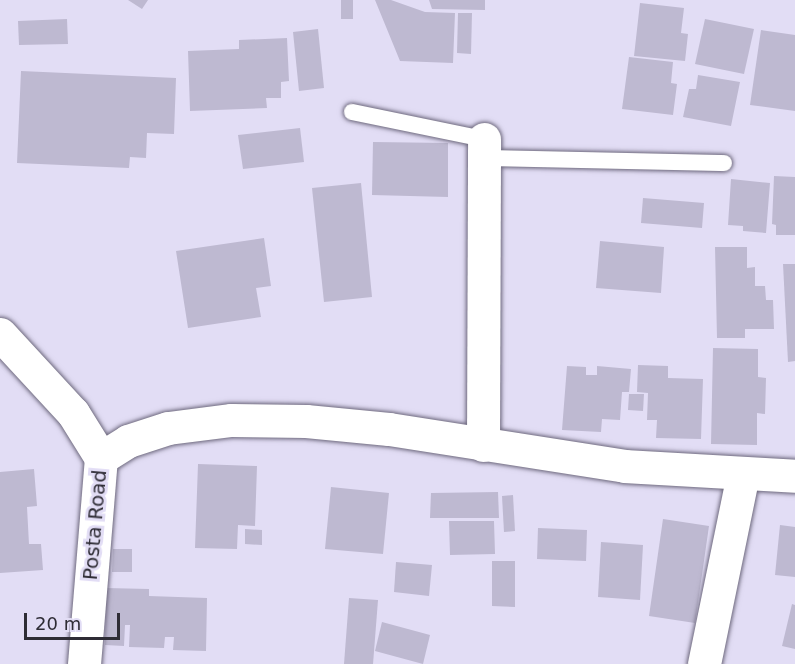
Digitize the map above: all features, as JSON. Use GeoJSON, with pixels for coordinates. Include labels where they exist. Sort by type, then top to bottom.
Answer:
{"type":"FeatureCollection","features":[{"type":"Feature","properties":{"kind":"street"},"geometry":{"type":"LineString","coordinates":[[483,445],[484,149]]}},
{"type":"Feature","properties":{"kind":"street"},"geometry":{"type":"LineString","coordinates":[[0,334],[73,413],[101,458],[128,441],[168,428],[231,420],[389,429],[624,466],[795,476]]}},
{"type":"Feature","properties":{"kind":"street","name":"Posta Road"},"geometry":{"type":"LineString","coordinates":[[84,664],[101,458]]}},
{"type":"Feature","properties":{"kind":"street"},"geometry":{"type":"LineString","coordinates":[[704,664],[743,474]]}},
{"type":"Feature","properties":{"kind":"lane"},"geometry":{"type":"LineString","coordinates":[[352,112],[484,149],[724,163]]}},
{"type":"Feature","properties":{"kind":"building"},"geometry":{"type":"Polygon","coordinates":[[[128,0],[148,0],[142,9],[128,0]]]}},
{"type":"Feature","properties":{"kind":"building"},"geometry":{"type":"Polygon","coordinates":[[[341,0],[353,0],[353,19],[341,19],[341,0]]]}},
{"type":"Feature","properties":{"kind":"building"},"geometry":{"type":"Polygon","coordinates":[[[375,0],[391,0],[425,12],[455,13],[453,63],[400,61],[375,0]]]}},
{"type":"Feature","properties":{"kind":"building"},"geometry":{"type":"Polygon","coordinates":[[[429,0],[485,0],[485,10],[432,9],[429,0]]]}},
{"type":"Feature","properties":{"kind":"building"},"geometry":{"type":"Polygon","coordinates":[[[640,3],[684,8],[681,33],[688,34],[685,61],[634,56],[640,3]]]}},
{"type":"Feature","properties":{"kind":"building"},"geometry":{"type":"Polygon","coordinates":[[[458,13],[472,13],[471,54],[457,53],[458,13]]]}},
{"type":"Feature","properties":{"kind":"building"},"geometry":{"type":"Polygon","coordinates":[[[67,19],[68,44],[19,45],[18,21],[67,19]]]}},
{"type":"Feature","properties":{"kind":"building"},"geometry":{"type":"Polygon","coordinates":[[[705,19],[754,29],[744,74],[695,64],[705,19]]]}},
{"type":"Feature","properties":{"kind":"building"},"geometry":{"type":"Polygon","coordinates":[[[318,29],[324,88],[299,91],[293,32],[318,29]]]}},
{"type":"Feature","properties":{"kind":"building"},"geometry":{"type":"Polygon","coordinates":[[[761,30],[795,35],[795,111],[750,105],[761,30]]]}},
{"type":"Feature","properties":{"kind":"building"},"geometry":{"type":"Polygon","coordinates":[[[287,38],[289,81],[281,82],[281,98],[266,98],[267,108],[190,111],[188,51],[239,49],[239,40],[287,38]]]}},
{"type":"Feature","properties":{"kind":"building"},"geometry":{"type":"Polygon","coordinates":[[[629,57],[673,62],[671,83],[677,84],[673,115],[622,109],[629,57]]]}},
{"type":"Feature","properties":{"kind":"building"},"geometry":{"type":"Polygon","coordinates":[[[21,71],[176,78],[174,134],[147,133],[146,158],[130,157],[129,168],[17,163],[21,71]]]}},
{"type":"Feature","properties":{"kind":"building"},"geometry":{"type":"Polygon","coordinates":[[[698,75],[740,82],[731,126],[683,117],[689,89],[696,89],[698,75]]]}},
{"type":"Feature","properties":{"kind":"building"},"geometry":{"type":"Polygon","coordinates":[[[300,128],[304,162],[243,169],[238,135],[300,128]]]}},
{"type":"Feature","properties":{"kind":"building"},"geometry":{"type":"Polygon","coordinates":[[[373,142],[448,143],[448,197],[372,195],[373,142]]]}},
{"type":"Feature","properties":{"kind":"building"},"geometry":{"type":"Polygon","coordinates":[[[774,176],[795,177],[795,235],[776,235],[776,225],[772,224],[774,176]]]}},
{"type":"Feature","properties":{"kind":"building"},"geometry":{"type":"Polygon","coordinates":[[[731,179],[770,183],[766,233],[743,231],[743,226],[728,225],[731,179]]]}},
{"type":"Feature","properties":{"kind":"building"},"geometry":{"type":"Polygon","coordinates":[[[361,183],[372,297],[324,302],[312,188],[361,183]]]}},
{"type":"Feature","properties":{"kind":"building"},"geometry":{"type":"Polygon","coordinates":[[[643,198],[704,203],[702,228],[641,223],[643,198]]]}},
{"type":"Feature","properties":{"kind":"building"},"geometry":{"type":"Polygon","coordinates":[[[264,238],[271,286],[256,288],[261,317],[188,328],[176,251],[264,238]]]}},
{"type":"Feature","properties":{"kind":"building"},"geometry":{"type":"Polygon","coordinates":[[[600,241],[664,247],[661,293],[596,288],[600,241]]]}},
{"type":"Feature","properties":{"kind":"building"},"geometry":{"type":"Polygon","coordinates":[[[715,247],[747,247],[747,268],[755,267],[755,286],[765,286],[766,300],[773,300],[774,329],[745,329],[745,338],[717,338],[715,247]]]}},
{"type":"Feature","properties":{"kind":"building"},"geometry":{"type":"Polygon","coordinates":[[[783,264],[795,264],[795,361],[788,362],[783,264]]]}},
{"type":"Feature","properties":{"kind":"building"},"geometry":{"type":"Polygon","coordinates":[[[713,348],[758,349],[758,377],[766,378],[765,414],[757,413],[757,445],[711,444],[713,348]]]}},
{"type":"Feature","properties":{"kind":"building"},"geometry":{"type":"Polygon","coordinates":[[[638,365],[668,366],[668,378],[703,379],[701,439],[656,438],[657,420],[647,420],[648,393],[637,392],[638,365]]]}},
{"type":"Feature","properties":{"kind":"building"},"geometry":{"type":"Polygon","coordinates":[[[567,366],[586,367],[586,375],[597,375],[597,366],[631,369],[629,392],[622,392],[620,420],[602,419],[601,432],[562,430],[567,366]]]}},
{"type":"Feature","properties":{"kind":"building"},"geometry":{"type":"Polygon","coordinates":[[[629,394],[644,394],[643,411],[628,410],[629,394]]]}},
{"type":"Feature","properties":{"kind":"building"},"geometry":{"type":"Polygon","coordinates":[[[198,464],[257,466],[255,526],[238,525],[237,549],[195,548],[198,464]]]}},
{"type":"Feature","properties":{"kind":"building"},"geometry":{"type":"Polygon","coordinates":[[[34,469],[37,506],[27,507],[29,544],[41,544],[43,570],[0,573],[0,472],[34,469]]]}},
{"type":"Feature","properties":{"kind":"building"},"geometry":{"type":"Polygon","coordinates":[[[331,487],[389,493],[383,554],[325,549],[331,487]]]}},
{"type":"Feature","properties":{"kind":"building"},"geometry":{"type":"Polygon","coordinates":[[[498,492],[499,518],[430,518],[431,493],[498,492]]]}},
{"type":"Feature","properties":{"kind":"building"},"geometry":{"type":"Polygon","coordinates":[[[513,495],[515,531],[504,532],[502,496],[513,495]]]}},
{"type":"Feature","properties":{"kind":"building"},"geometry":{"type":"Polygon","coordinates":[[[663,519],[709,526],[695,623],[649,616],[663,519]]]}},
{"type":"Feature","properties":{"kind":"building"},"geometry":{"type":"Polygon","coordinates":[[[449,521],[494,521],[495,554],[450,555],[449,521]]]}},
{"type":"Feature","properties":{"kind":"building"},"geometry":{"type":"Polygon","coordinates":[[[780,525],[795,527],[795,577],[775,575],[780,525]]]}},
{"type":"Feature","properties":{"kind":"building"},"geometry":{"type":"Polygon","coordinates":[[[538,528],[587,530],[586,561],[537,559],[538,528]]]}},
{"type":"Feature","properties":{"kind":"building"},"geometry":{"type":"Polygon","coordinates":[[[245,529],[262,530],[262,545],[245,544],[245,529]]]}},
{"type":"Feature","properties":{"kind":"building"},"geometry":{"type":"Polygon","coordinates":[[[601,542],[643,545],[640,600],[598,597],[601,542]]]}},
{"type":"Feature","properties":{"kind":"building"},"geometry":{"type":"Polygon","coordinates":[[[113,549],[132,549],[132,572],[112,572],[113,549]]]}},
{"type":"Feature","properties":{"kind":"building"},"geometry":{"type":"Polygon","coordinates":[[[492,561],[515,561],[515,607],[492,606],[492,561]]]}},
{"type":"Feature","properties":{"kind":"building"},"geometry":{"type":"Polygon","coordinates":[[[396,562],[432,565],[429,596],[394,592],[396,562]]]}},
{"type":"Feature","properties":{"kind":"building"},"geometry":{"type":"Polygon","coordinates":[[[106,588],[149,589],[149,596],[207,598],[206,651],[173,650],[174,637],[165,637],[164,648],[129,647],[130,625],[125,625],[124,646],[105,645],[106,588]]]}},
{"type":"Feature","properties":{"kind":"building"},"geometry":{"type":"Polygon","coordinates":[[[349,598],[378,600],[373,664],[344,664],[349,598]]]}},
{"type":"Feature","properties":{"kind":"building"},"geometry":{"type":"Polygon","coordinates":[[[792,604],[795,605],[795,649],[782,646],[792,604]]]}},
{"type":"Feature","properties":{"kind":"building"},"geometry":{"type":"Polygon","coordinates":[[[382,622],[430,635],[423,664],[375,651],[382,622]]]}}]}
